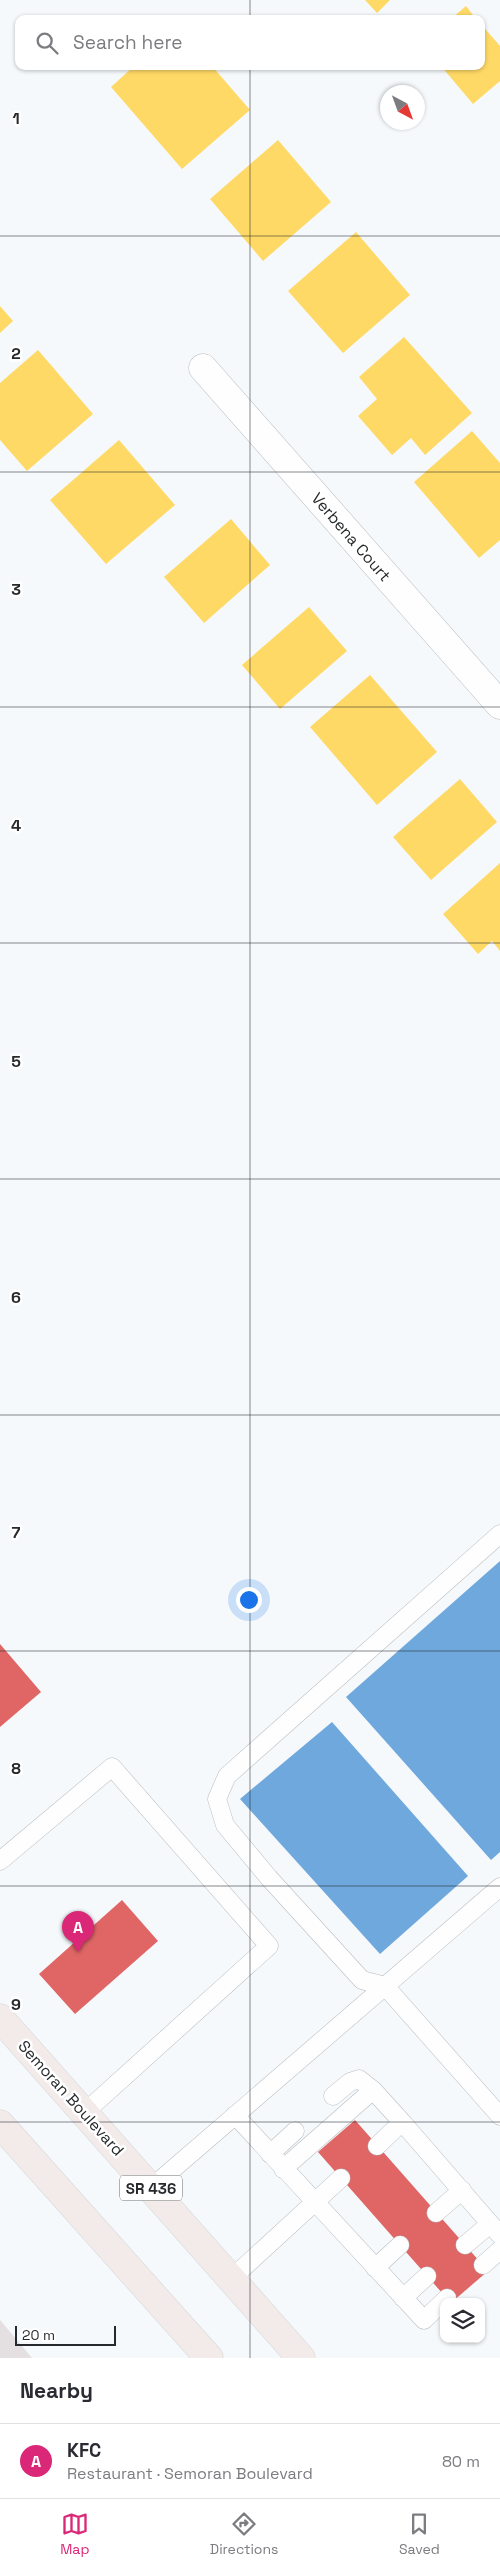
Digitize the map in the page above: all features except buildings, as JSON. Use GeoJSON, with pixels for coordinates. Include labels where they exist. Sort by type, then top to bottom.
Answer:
{"type":"FeatureCollection","features":[{"type":"Feature","properties":{"kind":"main road","name":"Semoran Boulevard"},"geometry":{"type":"LineString","coordinates":[[0,2018],[301,2358]]}},
{"type":"Feature","properties":{"kind":"main road"},"geometry":{"type":"LineString","coordinates":[[0,2124],[208,2358]]}},
{"type":"Feature","properties":{"kind":"street","name":"Verbena Court"},"geometry":{"type":"LineString","coordinates":[[203,368],[500,705]]}},
{"type":"Feature","properties":{"kind":"lane"},"geometry":{"type":"LineString","coordinates":[[500,1534],[263,1742],[227,1776],[217,1799],[225,1826],[269,1878],[362,1980],[385,1986],[500,2116]]}},
{"type":"Feature","properties":{"kind":"lane"},"geometry":{"type":"LineString","coordinates":[[0,1860],[112,1767],[269,1946],[84,2113]]}},
{"type":"Feature","properties":{"kind":"lane"},"geometry":{"type":"LineString","coordinates":[[151,2188],[500,1887]]}},
{"type":"Feature","properties":{"kind":"lane"},"geometry":{"type":"LineString","coordinates":[[333,2096],[350,2082],[359,2078],[373,2090],[402,2122],[495,2229],[465,2245]]}},
{"type":"Feature","properties":{"kind":"lane"},"geometry":{"type":"LineString","coordinates":[[284,2169],[373,2090]]}},
{"type":"Feature","properties":{"kind":"lane"},"geometry":{"type":"LineString","coordinates":[[235,2115],[314,2203],[424,2320],[440,2305]]}},
{"type":"Feature","properties":{"kind":"lane"},"geometry":{"type":"LineString","coordinates":[[377,2146],[402,2122]]}},
{"type":"Feature","properties":{"kind":"lane"},"geometry":{"type":"LineString","coordinates":[[270,2154],[295,2131]]}},
{"type":"Feature","properties":{"kind":"lane"},"geometry":{"type":"LineString","coordinates":[[230,2279],[341,2178]]}},
{"type":"Feature","properties":{"kind":"lane"},"geometry":{"type":"LineString","coordinates":[[436,2213],[462,2190]]}},
{"type":"Feature","properties":{"kind":"lane"},"geometry":{"type":"LineString","coordinates":[[375,2268],[400,2245]]}},
{"type":"Feature","properties":{"kind":"lane"},"geometry":{"type":"LineString","coordinates":[[483,2265],[500,2250]]}},
{"type":"Feature","properties":{"kind":"lane"},"geometry":{"type":"LineString","coordinates":[[403,2298],[427,2276]]}},
{"type":"Feature","properties":{"kind":"place","name":"KFC"},"geometry":{"type":"Point","coordinates":[78,1952]}}]}
